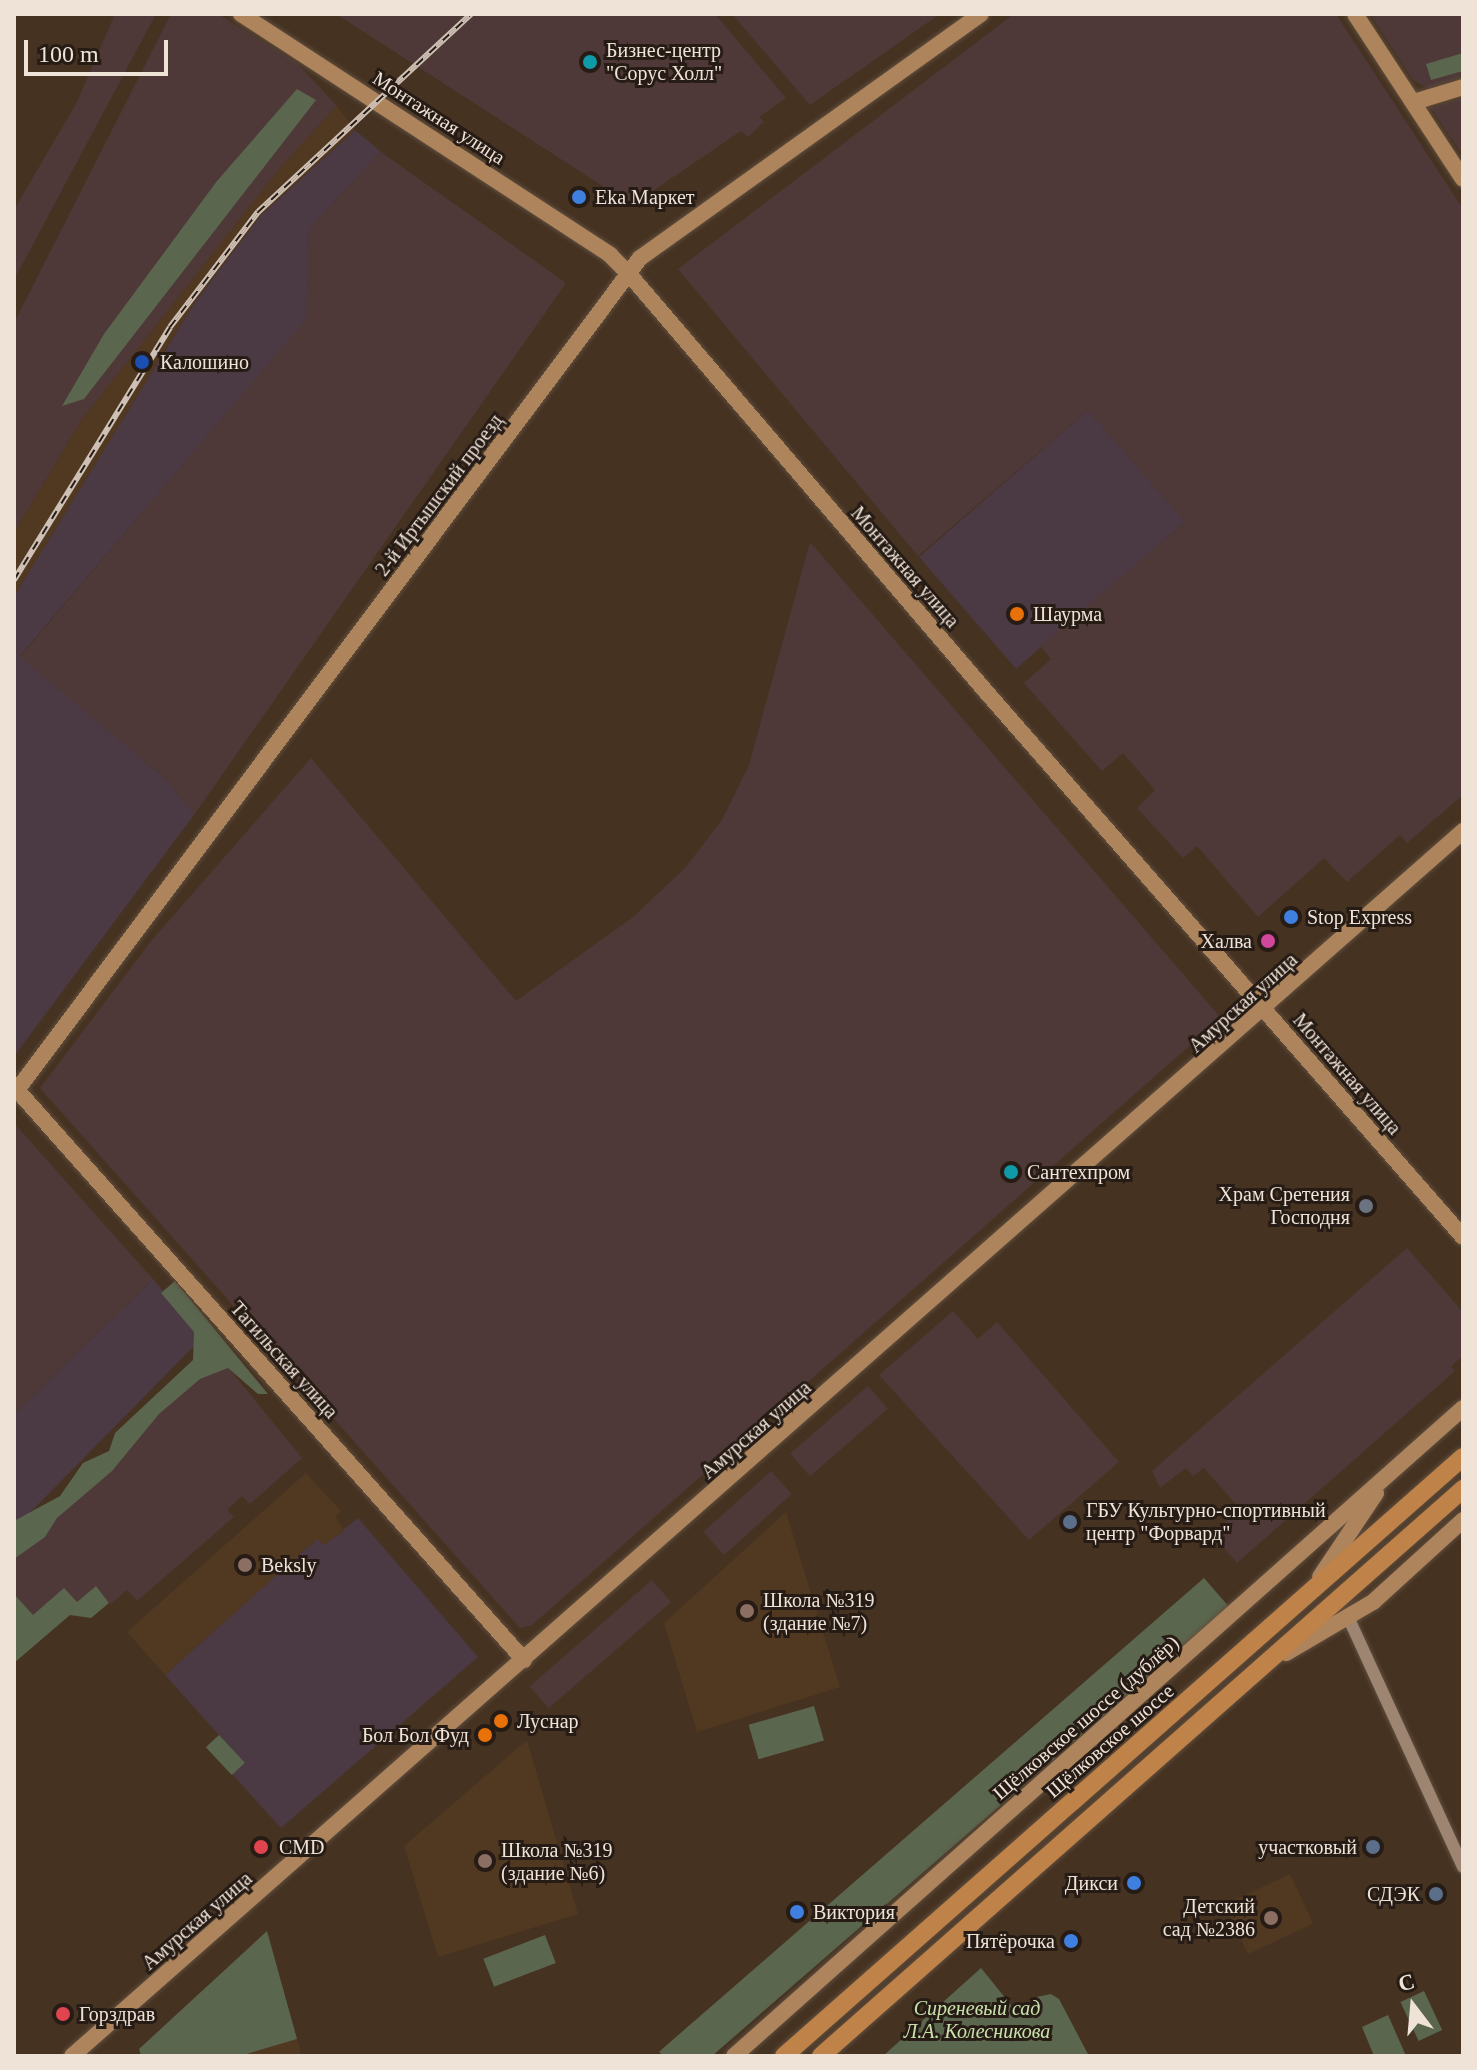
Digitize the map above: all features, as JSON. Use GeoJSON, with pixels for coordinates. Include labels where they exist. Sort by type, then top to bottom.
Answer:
{"type":"FeatureCollection","features":[{"type":"Feature","properties":{"kind":"main road","name":"Щёлковское шоссе"},"geometry":{"type":"LineString","coordinates":[[785,2055],[1463,1457]]}},
{"type":"Feature","properties":{"kind":"main road"},"geometry":{"type":"LineString","coordinates":[[821,2056],[1463,1489]]}},
{"type":"Feature","properties":{"kind":"street","name":"Монтажная улица"},"geometry":{"type":"LineString","coordinates":[[241,14],[610,255],[629,274],[1463,1237]]}},
{"type":"Feature","properties":{"kind":"street","name":"2-й Иртышский проезд"},"geometry":{"type":"LineString","coordinates":[[15,1088],[640,258],[981,14]]}},
{"type":"Feature","properties":{"kind":"street"},"geometry":{"type":"LineString","coordinates":[[1355,14],[1463,179]]}},
{"type":"Feature","properties":{"kind":"street"},"geometry":{"type":"LineString","coordinates":[[1414,102],[1463,87]]}},
{"type":"Feature","properties":{"kind":"street","name":"Амурская улица"},"geometry":{"type":"LineString","coordinates":[[72,2056],[1265,1010],[1463,831]]}},
{"type":"Feature","properties":{"kind":"street","name":"Тагильская улица"},"geometry":{"type":"LineString","coordinates":[[15,1088],[524,1660]]}},
{"type":"Feature","properties":{"kind":"street","name":"Щёлковское шоссе (дублёр)"},"geometry":{"type":"LineString","coordinates":[[734,2056],[1463,1408]]}},
{"type":"Feature","properties":{"kind":"street"},"geometry":{"type":"LineString","coordinates":[[1306,1595],[1363,1519],[1380,1484]]}},
{"type":"Feature","properties":{"kind":"street"},"geometry":{"type":"LineString","coordinates":[[1252,1676],[1373,1602],[1463,1520]]}},
{"type":"Feature","properties":{"kind":"street"},"geometry":{"type":"LineString","coordinates":[[1348,1617],[1463,1867]]}},
{"type":"Feature","properties":{"kind":"shaded area"},"geometry":{"type":"Polygon","coordinates":[[[115,14],[156,14],[14,280],[14,210],[77,102],[115,14]]]}},
{"type":"Feature","properties":{"kind":"shaded area"},"geometry":{"type":"Polygon","coordinates":[[[171,14],[218,14],[297,63],[337,106],[281,167],[81,421],[14,533],[14,323],[171,14]]]}},
{"type":"Feature","properties":{"kind":"shaded area"},"geometry":{"type":"Polygon","coordinates":[[[336,14],[715,14],[786,98],[759,117],[764,122],[748,137],[741,131],[632,205],[336,14]]]}},
{"type":"Feature","properties":{"kind":"shaded area"},"geometry":{"type":"Polygon","coordinates":[[[732,14],[940,14],[810,105],[732,14]]]}},
{"type":"Feature","properties":{"kind":"shaded area"},"geometry":{"type":"Polygon","coordinates":[[[1014,14],[1336,14],[1463,209],[1463,795],[1407,843],[1400,835],[1347,882],[1324,858],[1258,917],[1197,846],[1183,858],[1137,808],[1155,790],[1123,753],[1102,771],[1024,683],[1051,659],[1040,646],[1185,522],[1088,410],[918,556],[678,269],[1014,14]]]}},
{"type":"Feature","properties":{"kind":"shaded area"},"geometry":{"type":"Polygon","coordinates":[[[1370,14],[1463,14],[1463,77],[1427,88],[1413,80],[1370,14]]]}},
{"type":"Feature","properties":{"kind":"shaded area"},"geometry":{"type":"Polygon","coordinates":[[[1463,98],[1463,156],[1431,108],[1463,98]]]}},
{"type":"Feature","properties":{"kind":"shaded area","name":"Калошино"},"geometry":{"type":"Polygon","coordinates":[[[337,106],[355,130],[261,215],[195,302],[14,596],[14,533],[81,421],[281,167],[337,106]]]}},
{"type":"Feature","properties":{"kind":"shaded area"},"geometry":{"type":"Polygon","coordinates":[[[355,130],[381,152],[309,229],[307,319],[20,656],[166,779],[194,815],[15,1055],[14,596],[195,302],[261,215],[355,130]]]}},
{"type":"Feature","properties":{"kind":"shaded area"},"geometry":{"type":"Polygon","coordinates":[[[381,152],[566,283],[194,815],[166,779],[20,657],[306,319],[309,229],[381,152]]]}},
{"type":"Feature","properties":{"kind":"shaded area"},"geometry":{"type":"Polygon","coordinates":[[[1088,410],[1185,522],[1016,669],[919,557],[1088,410]]]}},
{"type":"Feature","properties":{"kind":"shaded area"},"geometry":{"type":"Polygon","coordinates":[[[810,542],[1221,1018],[532,1625],[520,1628],[40,1088],[152,940],[311,758],[516,1001],[632,918],[685,868],[722,820],[749,765],[810,542]]]}},
{"type":"Feature","properties":{"kind":"shaded area"},"geometry":{"type":"Polygon","coordinates":[[[14,1123],[153,1279],[14,1414],[14,1123]]]}},
{"type":"Feature","properties":{"kind":"shaded area"},"geometry":{"type":"Polygon","coordinates":[[[1407,1248],[1463,1312],[1463,1356],[1451,1366],[1455,1371],[1237,1563],[1212,1534],[1240,1509],[1204,1468],[1193,1476],[1186,1468],[1160,1488],[1152,1471],[1407,1248]]]}},
{"type":"Feature","properties":{"kind":"shaded area"},"geometry":{"type":"Polygon","coordinates":[[[153,1279],[203,1337],[14,1529],[14,1414],[153,1279]]]}},
{"type":"Feature","properties":{"kind":"shaded area"},"geometry":{"type":"Polygon","coordinates":[[[953,1311],[978,1339],[997,1322],[1119,1462],[1029,1540],[879,1375],[953,1311]]]}},
{"type":"Feature","properties":{"kind":"shaded area"},"geometry":{"type":"Polygon","coordinates":[[[214,1350],[302,1458],[250,1504],[242,1496],[227,1510],[234,1517],[137,1601],[127,1590],[111,1604],[95,1587],[77,1602],[33,1615],[14,1594],[14,1548],[214,1350]]]}},
{"type":"Feature","properties":{"kind":"shaded area"},"geometry":{"type":"Polygon","coordinates":[[[868,1386],[888,1409],[810,1476],[790,1454],[868,1386]]]}},
{"type":"Feature","properties":{"kind":"shaded area"},"geometry":{"type":"Polygon","coordinates":[[[771,1471],[792,1494],[724,1555],[703,1532],[771,1471]]]}},
{"type":"Feature","properties":{"kind":"shaded area","name":"Beksly"},"geometry":{"type":"Polygon","coordinates":[[[306,1473],[341,1511],[336,1517],[344,1531],[324,1545],[317,1539],[165,1675],[127,1632],[306,1473]]]}},
{"type":"Feature","properties":{"kind":"shaded area","name":"Школа №319 (здание №7)"},"geometry":{"type":"Polygon","coordinates":[[[786,1512],[840,1687],[697,1732],[664,1623],[786,1512]]]}},
{"type":"Feature","properties":{"kind":"shaded area"},"geometry":{"type":"Polygon","coordinates":[[[358,1518],[478,1657],[281,1828],[232,1774],[244,1763],[165,1675],[318,1538],[324,1545],[358,1518]]]}},
{"type":"Feature","properties":{"kind":"shaded area"},"geometry":{"type":"Polygon","coordinates":[[[652,1580],[671,1602],[549,1708],[530,1686],[652,1580]]]}},
{"type":"Feature","properties":{"kind":"shaded area","name":"Школа №319 (здание №6)"},"geometry":{"type":"Polygon","coordinates":[[[527,1740],[578,1914],[438,1957],[404,1846],[527,1740]]]}},
{"type":"Feature","properties":{"kind":"shaded area","name":"Детский сад №2386"},"geometry":{"type":"Polygon","coordinates":[[[1290,1874],[1313,1924],[1248,1954],[1225,1904],[1290,1874]]]}},
{"type":"Feature","properties":{"kind":"shaded area"},"geometry":{"type":"Polygon","coordinates":[[[297,2039],[302,2056],[240,2056],[297,2039]]]}},
{"type":"Feature","properties":{"kind":"green space"},"geometry":{"type":"Polygon","coordinates":[[[1463,53],[1463,71],[1431,80],[1426,64],[1463,53]]]}},
{"type":"Feature","properties":{"kind":"green space"},"geometry":{"type":"Polygon","coordinates":[[[297,89],[316,100],[84,399],[62,406],[104,334],[217,181],[297,89]]]}},
{"type":"Feature","properties":{"kind":"green space"},"geometry":{"type":"Polygon","coordinates":[[[175,1281],[268,1394],[258,1394],[228,1368],[200,1379],[159,1414],[112,1471],[57,1518],[45,1537],[14,1559],[14,1521],[60,1496],[83,1463],[109,1451],[115,1433],[193,1360],[194,1332],[161,1293],[175,1281]]]}},
{"type":"Feature","properties":{"kind":"green space"},"geometry":{"type":"Polygon","coordinates":[[[1204,1578],[1229,1607],[712,2056],[663,2056],[659,2052],[1204,1578]]]}},
{"type":"Feature","properties":{"kind":"green space"},"geometry":{"type":"Polygon","coordinates":[[[96,1586],[109,1603],[91,1618],[70,1615],[14,1663],[14,1594],[33,1615],[64,1588],[77,1602],[96,1586]]]}},
{"type":"Feature","properties":{"kind":"green space"},"geometry":{"type":"Polygon","coordinates":[[[814,1706],[824,1741],[759,1759],[749,1725],[814,1706]]]}},
{"type":"Feature","properties":{"kind":"green space"},"geometry":{"type":"Polygon","coordinates":[[[219,1735],[245,1763],[232,1775],[206,1747],[219,1735]]]}},
{"type":"Feature","properties":{"kind":"green space"},"geometry":{"type":"Polygon","coordinates":[[[267,1931],[297,2039],[240,2056],[141,2056],[139,2049],[267,1931]]]}},
{"type":"Feature","properties":{"kind":"green space"},"geometry":{"type":"Polygon","coordinates":[[[545,1935],[556,1963],[494,1987],[483,1959],[545,1935]]]}},
{"type":"Feature","properties":{"kind":"green space","name":"Сиреневый сад Л.А. Колесникова"},"geometry":{"type":"Polygon","coordinates":[[[981,1968],[1015,2010],[1025,2010],[1032,1998],[1051,1994],[1059,1999],[1089,2056],[883,2056],[981,1968]]]}},
{"type":"Feature","properties":{"kind":"green space"},"geometry":{"type":"Polygon","coordinates":[[[1424,1991],[1442,2030],[1419,2041],[1400,2002],[1424,1991]]]}},
{"type":"Feature","properties":{"kind":"green space"},"geometry":{"type":"Polygon","coordinates":[[[1388,2015],[1406,2056],[1374,2056],[1362,2027],[1388,2015]]]}},
{"type":"Feature","properties":{"kind":"railway"},"geometry":{"type":"LineString","coordinates":[[14,580],[170,327],[258,212],[471,14]]}},
{"type":"Feature","properties":{"kind":"place","name":"Бизнес-центр \"Сорус Холл\""},"geometry":{"type":"Point","coordinates":[590,62]}},
{"type":"Feature","properties":{"kind":"place","name":"Eka Маркет"},"geometry":{"type":"Point","coordinates":[579,197]}},
{"type":"Feature","properties":{"kind":"place","name":"Калошино"},"geometry":{"type":"Point","coordinates":[142,362]}},
{"type":"Feature","properties":{"kind":"place","name":"Шаурма"},"geometry":{"type":"Point","coordinates":[1017,614]}},
{"type":"Feature","properties":{"kind":"place","name":"Stop Express"},"geometry":{"type":"Point","coordinates":[1291,917]}},
{"type":"Feature","properties":{"kind":"place","name":"Халва"},"geometry":{"type":"Point","coordinates":[1268,941]}},
{"type":"Feature","properties":{"kind":"place","name":"Сантехпром"},"geometry":{"type":"Point","coordinates":[1011,1172]}},
{"type":"Feature","properties":{"kind":"place","name":"Храм Сретения Господня"},"geometry":{"type":"Point","coordinates":[1366,1206]}},
{"type":"Feature","properties":{"kind":"place","name":"ГБУ Культурно-спортивный центр \"Форвард\""},"geometry":{"type":"Point","coordinates":[1070,1522]}},
{"type":"Feature","properties":{"kind":"place","name":"Beksly"},"geometry":{"type":"Point","coordinates":[245,1565]}},
{"type":"Feature","properties":{"kind":"place","name":"Школа №319 (здание №7)"},"geometry":{"type":"Point","coordinates":[747,1611]}},
{"type":"Feature","properties":{"kind":"place","name":"Луснар"},"geometry":{"type":"Point","coordinates":[501,1721]}},
{"type":"Feature","properties":{"kind":"place","name":"Бол Бол Фуд"},"geometry":{"type":"Point","coordinates":[485,1735]}},
{"type":"Feature","properties":{"kind":"place","name":"CMD"},"geometry":{"type":"Point","coordinates":[261,1847]}},
{"type":"Feature","properties":{"kind":"place","name":"участковый"},"geometry":{"type":"Point","coordinates":[1373,1847]}},
{"type":"Feature","properties":{"kind":"place","name":"Школа №319 (здание №6)"},"geometry":{"type":"Point","coordinates":[485,1861]}},
{"type":"Feature","properties":{"kind":"place","name":"Дикси"},"geometry":{"type":"Point","coordinates":[1134,1883]}},
{"type":"Feature","properties":{"kind":"place","name":"СДЭК"},"geometry":{"type":"Point","coordinates":[1436,1894]}},
{"type":"Feature","properties":{"kind":"place","name":"Виктория"},"geometry":{"type":"Point","coordinates":[797,1912]}},
{"type":"Feature","properties":{"kind":"place","name":"Детский сад №2386"},"geometry":{"type":"Point","coordinates":[1271,1918]}},
{"type":"Feature","properties":{"kind":"place","name":"Пятёрочка"},"geometry":{"type":"Point","coordinates":[1071,1941]}},
{"type":"Feature","properties":{"kind":"place","name":"Горздрав"},"geometry":{"type":"Point","coordinates":[63,2014]}}]}
